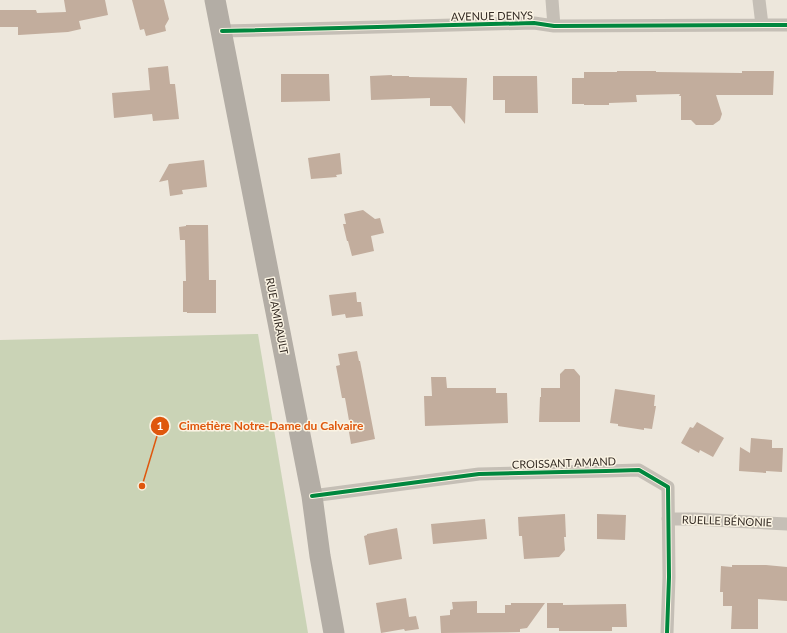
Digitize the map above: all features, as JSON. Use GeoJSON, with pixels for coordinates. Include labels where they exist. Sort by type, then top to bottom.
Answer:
{"type":"FeatureCollection","features":[{"type":"Feature","properties":{"kind":"main road","name":"RUE AMIRAULT"},"geometry":{"type":"LineString","coordinates":[[215,0],[312,496],[320,556],[334,633]]}},
{"type":"Feature","properties":{"kind":"street"},"geometry":{"type":"LineString","coordinates":[[552,0],[554,26]]}},
{"type":"Feature","properties":{"kind":"street"},"geometry":{"type":"LineString","coordinates":[[759,0],[762,25]]}},
{"type":"Feature","properties":{"kind":"street","name":"AVENUE DENYS"},"geometry":{"type":"LineString","coordinates":[[222,31],[534,23],[554,26],[787,25]]}},
{"type":"Feature","properties":{"kind":"street","name":"CROISSANT AMAND"},"geometry":{"type":"LineString","coordinates":[[312,496],[478,474],[640,470],[668,487],[669,577],[667,633]]}},
{"type":"Feature","properties":{"kind":"street","name":"RUELLE BÉNONIE"},"geometry":{"type":"LineString","coordinates":[[668,519],[787,524]]}},
{"type":"Feature","properties":{"kind":"green space"},"geometry":{"type":"Polygon","coordinates":[[[258,334],[308,633],[0,633],[0,340],[258,334]]]}},
{"type":"Feature","properties":{"kind":"building"},"geometry":{"type":"Polygon","coordinates":[[[64,0],[105,0],[108,15],[79,21],[81,29],[68,32],[18,35],[18,27],[0,27],[0,10],[36,10],[37,13],[66,12],[64,0]]]}},
{"type":"Feature","properties":{"kind":"building"},"geometry":{"type":"Polygon","coordinates":[[[132,0],[164,0],[169,19],[165,26],[166,31],[146,36],[144,29],[140,30],[132,0]]]}},
{"type":"Feature","properties":{"kind":"building"},"geometry":{"type":"Polygon","coordinates":[[[168,66],[170,84],[175,84],[179,119],[153,121],[152,114],[114,118],[112,93],[150,90],[148,68],[168,66]]]}},
{"type":"Feature","properties":{"kind":"building"},"geometry":{"type":"Polygon","coordinates":[[[617,71],[742,73],[742,71],[774,71],[773,95],[716,95],[722,114],[720,120],[713,125],[696,125],[691,120],[681,120],[680,94],[636,95],[637,102],[609,103],[609,105],[572,104],[572,78],[584,78],[584,72],[617,71]]]}},
{"type":"Feature","properties":{"kind":"building"},"geometry":{"type":"Polygon","coordinates":[[[281,74],[329,74],[330,101],[281,102],[281,74]]]}},
{"type":"Feature","properties":{"kind":"building"},"geometry":{"type":"Polygon","coordinates":[[[392,75],[409,77],[467,78],[465,124],[451,106],[430,106],[430,98],[371,100],[370,76],[392,75]]]}},
{"type":"Feature","properties":{"kind":"building"},"geometry":{"type":"Polygon","coordinates":[[[493,76],[537,76],[538,113],[505,113],[505,100],[493,100],[493,76]]]}},
{"type":"Feature","properties":{"kind":"building"},"geometry":{"type":"Polygon","coordinates":[[[340,153],[342,174],[336,175],[337,177],[311,179],[308,158],[340,153]]]}},
{"type":"Feature","properties":{"kind":"building"},"geometry":{"type":"Polygon","coordinates":[[[204,160],[207,187],[182,190],[183,194],[170,196],[168,180],[159,182],[169,164],[204,160]]]}},
{"type":"Feature","properties":{"kind":"building"},"geometry":{"type":"Polygon","coordinates":[[[363,210],[375,219],[380,218],[384,233],[371,236],[374,251],[352,256],[343,224],[346,224],[344,214],[363,210]]]}},
{"type":"Feature","properties":{"kind":"building"},"geometry":{"type":"Polygon","coordinates":[[[186,225],[208,225],[209,280],[216,280],[216,313],[183,312],[183,281],[186,281],[185,240],[180,240],[179,227],[186,225]]]}},
{"type":"Feature","properties":{"kind":"building"},"geometry":{"type":"Polygon","coordinates":[[[356,292],[357,302],[361,302],[363,316],[346,318],[345,314],[332,316],[329,295],[356,292]]]}},
{"type":"Feature","properties":{"kind":"building"},"geometry":{"type":"Polygon","coordinates":[[[357,351],[375,439],[351,444],[348,426],[350,426],[345,398],[342,398],[336,366],[340,365],[338,354],[357,351]]]}},
{"type":"Feature","properties":{"kind":"building"},"geometry":{"type":"Polygon","coordinates":[[[565,369],[574,369],[580,376],[580,422],[539,422],[541,388],[560,388],[560,374],[565,369]]]}},
{"type":"Feature","properties":{"kind":"building"},"geometry":{"type":"Polygon","coordinates":[[[431,377],[446,377],[447,388],[496,388],[496,393],[507,393],[508,423],[425,426],[424,396],[432,396],[431,377]]]}},
{"type":"Feature","properties":{"kind":"building"},"geometry":{"type":"Polygon","coordinates":[[[615,389],[655,395],[654,406],[656,406],[652,429],[644,428],[644,430],[618,426],[618,424],[610,423],[615,389]]]}},
{"type":"Feature","properties":{"kind":"building"},"geometry":{"type":"Polygon","coordinates":[[[697,422],[724,438],[713,457],[700,450],[699,453],[681,443],[690,427],[693,428],[697,422]]]}},
{"type":"Feature","properties":{"kind":"building"},"geometry":{"type":"Polygon","coordinates":[[[751,438],[772,440],[772,448],[783,448],[782,472],[766,471],[766,473],[739,471],[740,447],[750,453],[751,438]]]}},
{"type":"Feature","properties":{"kind":"building"},"geometry":{"type":"Polygon","coordinates":[[[565,514],[565,550],[559,557],[524,559],[522,536],[519,536],[518,517],[565,514]]]}},
{"type":"Feature","properties":{"kind":"building"},"geometry":{"type":"Polygon","coordinates":[[[597,514],[626,515],[625,540],[597,539],[597,514]]]}},
{"type":"Feature","properties":{"kind":"building"},"geometry":{"type":"Polygon","coordinates":[[[485,519],[487,539],[433,544],[431,524],[485,519]]]}},
{"type":"Feature","properties":{"kind":"building"},"geometry":{"type":"Polygon","coordinates":[[[397,528],[402,559],[369,565],[364,536],[367,534],[397,528]]]}},
{"type":"Feature","properties":{"kind":"building"},"geometry":{"type":"Polygon","coordinates":[[[732,565],[766,565],[787,567],[787,601],[758,599],[758,629],[731,629],[732,606],[723,606],[723,592],[720,592],[721,566],[732,567],[732,565]]]}},
{"type":"Feature","properties":{"kind":"building"},"geometry":{"type":"Polygon","coordinates":[[[406,598],[409,617],[416,616],[419,629],[405,631],[404,629],[381,633],[376,603],[406,598]]]}},
{"type":"Feature","properties":{"kind":"building"},"geometry":{"type":"Polygon","coordinates":[[[477,601],[477,613],[505,613],[505,605],[511,605],[511,603],[545,603],[527,628],[520,629],[520,632],[441,633],[440,616],[450,615],[450,610],[453,609],[452,602],[477,601]]]}},
{"type":"Feature","properties":{"kind":"building"},"geometry":{"type":"Polygon","coordinates":[[[547,603],[563,603],[563,605],[626,604],[627,627],[612,627],[612,631],[559,631],[559,628],[547,628],[547,603]]]}},
{"type":"Feature","properties":{"kind":"cycle path"},"geometry":{"type":"LineString","coordinates":[[222,31],[534,23],[554,26],[787,25]]}},
{"type":"Feature","properties":{"kind":"cycle path"},"geometry":{"type":"LineString","coordinates":[[312,496],[479,474],[639,470],[668,487],[669,577],[667,633]]}},
{"type":"Feature","properties":{"kind":"place","name":"Cimetière Notre-Dame du Calvaire"},"geometry":{"type":"Point","coordinates":[142,486]}}]}
